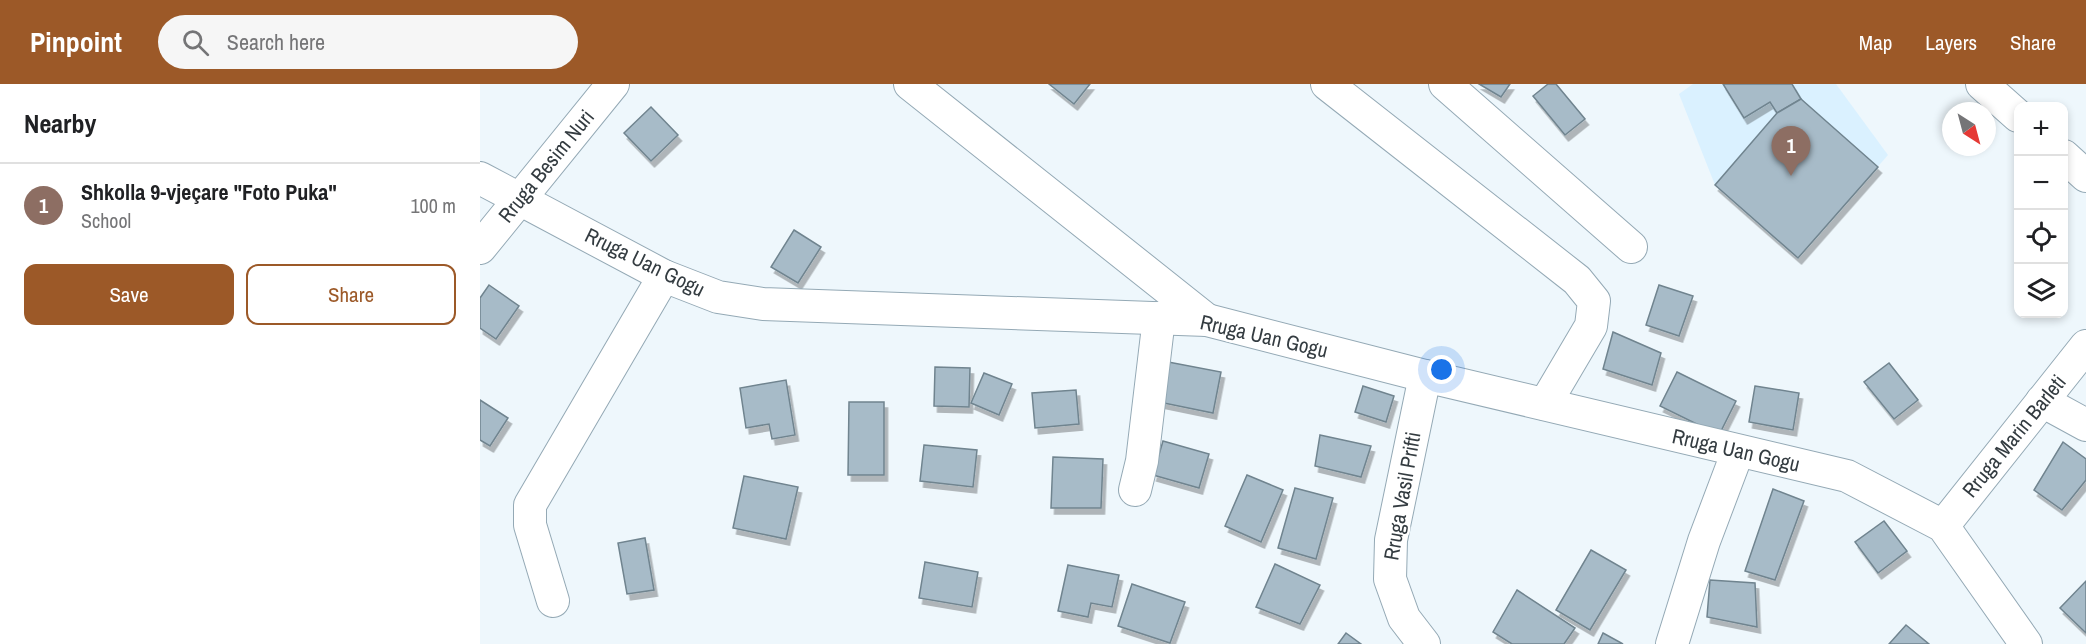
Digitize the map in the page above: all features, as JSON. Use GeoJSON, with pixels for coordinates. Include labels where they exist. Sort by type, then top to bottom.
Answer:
{"type":"FeatureCollection","features":[{"type":"Feature","properties":{"kind":"street","name":"Rruga Besim Nuri"},"geometry":{"type":"LineString","coordinates":[[480,248],[613,84]]}},
{"type":"Feature","properties":{"kind":"street"},"geometry":{"type":"LineString","coordinates":[[910,84],[1207,320]]}},
{"type":"Feature","properties":{"kind":"street"},"geometry":{"type":"LineString","coordinates":[[1445,84],[1631,247]]}},
{"type":"Feature","properties":{"kind":"street"},"geometry":{"type":"LineString","coordinates":[[1982,84],[2014,112]]}},
{"type":"Feature","properties":{"kind":"street"},"geometry":{"type":"LineString","coordinates":[[1344,89],[1577,280],[1594,301],[1592,326],[1545,404]]}},
{"type":"Feature","properties":{"kind":"street"},"geometry":{"type":"LineString","coordinates":[[2068,160],[2086,176]]}},
{"type":"Feature","properties":{"kind":"street","name":"Rruga Uan Gogu"},"geometry":{"type":"LineString","coordinates":[[480,178],[520,197],[664,276],[718,297],[764,304],[1207,320],[1425,376],[1847,476],[1943,525]]}},
{"type":"Feature","properties":{"kind":"street"},"geometry":{"type":"LineString","coordinates":[[553,601],[530,525],[530,505],[664,276]]}},
{"type":"Feature","properties":{"kind":"street"},"geometry":{"type":"LineString","coordinates":[[1135,490],[1142,461],[1159,318]]}},
{"type":"Feature","properties":{"kind":"street","name":"Rruga Marin Barleti"},"geometry":{"type":"LineString","coordinates":[[1943,525],[2086,346]]}},
{"type":"Feature","properties":{"kind":"street","name":"Rruga Vasil Prifti"},"geometry":{"type":"LineString","coordinates":[[1424,644],[1404,618],[1389,579],[1391,540],[1425,376]]}},
{"type":"Feature","properties":{"kind":"street"},"geometry":{"type":"LineString","coordinates":[[2042,401],[2086,424]]}},
{"type":"Feature","properties":{"kind":"street"},"geometry":{"type":"LineString","coordinates":[[1672,644],[1704,541],[1738,451]]}},
{"type":"Feature","properties":{"kind":"street"},"geometry":{"type":"LineString","coordinates":[[1943,525],[2026,644]]}},
{"type":"Feature","properties":{"kind":"shaded area"},"geometry":{"type":"Polygon","coordinates":[[[1693,84],[1836,84],[1888,155],[1798,258],[1715,185],[1679,94],[1693,84]]]}},
{"type":"Feature","properties":{"kind":"building"},"geometry":{"type":"Polygon","coordinates":[[[1049,84],[1090,84],[1074,104],[1049,84]]]}},
{"type":"Feature","properties":{"kind":"building"},"geometry":{"type":"Polygon","coordinates":[[[1479,84],[1510,84],[1501,97],[1479,84]]]}},
{"type":"Feature","properties":{"kind":"building"},"geometry":{"type":"Polygon","coordinates":[[[1548,84],[1556,84],[1585,119],[1565,135],[1533,96],[1548,84]]]}},
{"type":"Feature","properties":{"kind":"building"},"geometry":{"type":"Polygon","coordinates":[[[1723,84],[1792,84],[1801,99],[1777,113],[1770,102],[1744,118],[1723,84]]]}},
{"type":"Feature","properties":{"kind":"building"},"geometry":{"type":"Polygon","coordinates":[[[1801,99],[1878,167],[1798,258],[1715,185],[1777,113],[1801,99]]]}},
{"type":"Feature","properties":{"kind":"building"},"geometry":{"type":"Polygon","coordinates":[[[651,107],[678,135],[651,161],[624,133],[651,107]]]}},
{"type":"Feature","properties":{"kind":"building"},"geometry":{"type":"Polygon","coordinates":[[[794,230],[821,247],[798,283],[771,267],[794,230]]]}},
{"type":"Feature","properties":{"kind":"building"},"geometry":{"type":"Polygon","coordinates":[[[489,285],[519,306],[496,339],[480,328],[480,298],[489,285]]]}},
{"type":"Feature","properties":{"kind":"building"},"geometry":{"type":"Polygon","coordinates":[[[1659,285],[1693,296],[1679,336],[1646,325],[1659,285]]]}},
{"type":"Feature","properties":{"kind":"building"},"geometry":{"type":"Polygon","coordinates":[[[1613,332],[1661,353],[1652,385],[1603,369],[1613,332]]]}},
{"type":"Feature","properties":{"kind":"building"},"geometry":{"type":"Polygon","coordinates":[[[1163,361],[1221,372],[1213,413],[1154,401],[1163,361]]]}},
{"type":"Feature","properties":{"kind":"building"},"geometry":{"type":"Polygon","coordinates":[[[1889,363],[1918,400],[1894,419],[1864,382],[1889,363]]]}},
{"type":"Feature","properties":{"kind":"building"},"geometry":{"type":"Polygon","coordinates":[[[935,367],[970,368],[969,407],[934,406],[935,367]]]}},
{"type":"Feature","properties":{"kind":"building"},"geometry":{"type":"Polygon","coordinates":[[[1677,372],[1736,401],[1719,435],[1660,406],[1677,372]]]}},
{"type":"Feature","properties":{"kind":"building"},"geometry":{"type":"Polygon","coordinates":[[[984,373],[1012,384],[999,415],[971,403],[984,373]]]}},
{"type":"Feature","properties":{"kind":"building"},"geometry":{"type":"Polygon","coordinates":[[[786,380],[795,435],[772,439],[769,424],[746,428],[740,388],[786,380]]]}},
{"type":"Feature","properties":{"kind":"building"},"geometry":{"type":"Polygon","coordinates":[[[1363,386],[1394,396],[1386,422],[1355,412],[1363,386]]]}},
{"type":"Feature","properties":{"kind":"building"},"geometry":{"type":"Polygon","coordinates":[[[1755,386],[1799,393],[1793,430],[1749,422],[1755,386]]]}},
{"type":"Feature","properties":{"kind":"building"},"geometry":{"type":"Polygon","coordinates":[[[1076,390],[1079,424],[1035,428],[1032,393],[1076,390]]]}},
{"type":"Feature","properties":{"kind":"building"},"geometry":{"type":"Polygon","coordinates":[[[480,400],[508,418],[490,446],[480,440],[480,400]]]}},
{"type":"Feature","properties":{"kind":"building"},"geometry":{"type":"Polygon","coordinates":[[[849,402],[884,402],[884,475],[848,475],[849,402]]]}},
{"type":"Feature","properties":{"kind":"building"},"geometry":{"type":"Polygon","coordinates":[[[1320,435],[1371,446],[1361,477],[1315,466],[1320,435]]]}},
{"type":"Feature","properties":{"kind":"building"},"geometry":{"type":"Polygon","coordinates":[[[1163,441],[1209,454],[1199,488],[1153,475],[1163,441]]]}},
{"type":"Feature","properties":{"kind":"building"},"geometry":{"type":"Polygon","coordinates":[[[2063,442],[2086,459],[2086,480],[2062,510],[2034,490],[2063,442]]]}},
{"type":"Feature","properties":{"kind":"building"},"geometry":{"type":"Polygon","coordinates":[[[924,445],[977,450],[973,487],[920,481],[924,445]]]}},
{"type":"Feature","properties":{"kind":"building"},"geometry":{"type":"Polygon","coordinates":[[[1053,457],[1103,459],[1101,508],[1051,508],[1053,457]]]}},
{"type":"Feature","properties":{"kind":"building"},"geometry":{"type":"Polygon","coordinates":[[[1247,475],[1283,490],[1261,542],[1225,526],[1247,475]]]}},
{"type":"Feature","properties":{"kind":"building"},"geometry":{"type":"Polygon","coordinates":[[[744,476],[798,487],[786,539],[733,528],[744,476]]]}},
{"type":"Feature","properties":{"kind":"building"},"geometry":{"type":"Polygon","coordinates":[[[1295,488],[1333,498],[1316,559],[1278,548],[1295,488]]]}},
{"type":"Feature","properties":{"kind":"building"},"geometry":{"type":"Polygon","coordinates":[[[1773,489],[1804,501],[1775,580],[1745,571],[1773,489]]]}},
{"type":"Feature","properties":{"kind":"building"},"geometry":{"type":"Polygon","coordinates":[[[1884,521],[1907,551],[1878,573],[1855,542],[1884,521]]]}},
{"type":"Feature","properties":{"kind":"building"},"geometry":{"type":"Polygon","coordinates":[[[645,538],[654,590],[627,594],[618,543],[645,538]]]}},
{"type":"Feature","properties":{"kind":"building"},"geometry":{"type":"Polygon","coordinates":[[[1591,550],[1626,570],[1590,630],[1556,610],[1591,550]]]}},
{"type":"Feature","properties":{"kind":"building"},"geometry":{"type":"Polygon","coordinates":[[[925,562],[978,572],[972,607],[919,598],[925,562]]]}},
{"type":"Feature","properties":{"kind":"building"},"geometry":{"type":"Polygon","coordinates":[[[1275,564],[1320,585],[1300,624],[1256,607],[1275,564]]]}},
{"type":"Feature","properties":{"kind":"building"},"geometry":{"type":"Polygon","coordinates":[[[1068,565],[1119,575],[1112,607],[1091,603],[1088,617],[1058,611],[1068,565]]]}},
{"type":"Feature","properties":{"kind":"building"},"geometry":{"type":"Polygon","coordinates":[[[1710,580],[1755,583],[1757,627],[1707,617],[1710,580]]]}},
{"type":"Feature","properties":{"kind":"building"},"geometry":{"type":"Polygon","coordinates":[[[2086,581],[2086,633],[2060,608],[2086,581]]]}},
{"type":"Feature","properties":{"kind":"building"},"geometry":{"type":"Polygon","coordinates":[[[1132,584],[1185,602],[1170,643],[1118,626],[1132,584]]]}},
{"type":"Feature","properties":{"kind":"building"},"geometry":{"type":"Polygon","coordinates":[[[1517,590],[1575,628],[1564,644],[1512,644],[1493,632],[1517,590]]]}},
{"type":"Feature","properties":{"kind":"building"},"geometry":{"type":"Polygon","coordinates":[[[1906,625],[1929,644],[1889,644],[1906,625]]]}},
{"type":"Feature","properties":{"kind":"building"},"geometry":{"type":"Polygon","coordinates":[[[1346,633],[1361,644],[1338,644],[1346,633]]]}},
{"type":"Feature","properties":{"kind":"building"},"geometry":{"type":"Polygon","coordinates":[[[1603,633],[1623,644],[1598,644],[1603,633]]]}},
{"type":"Feature","properties":{"kind":"place","name":"Shkolla 9-vjeçare \"Foto Puka\""},"geometry":{"type":"Point","coordinates":[1791,176]}}]}
